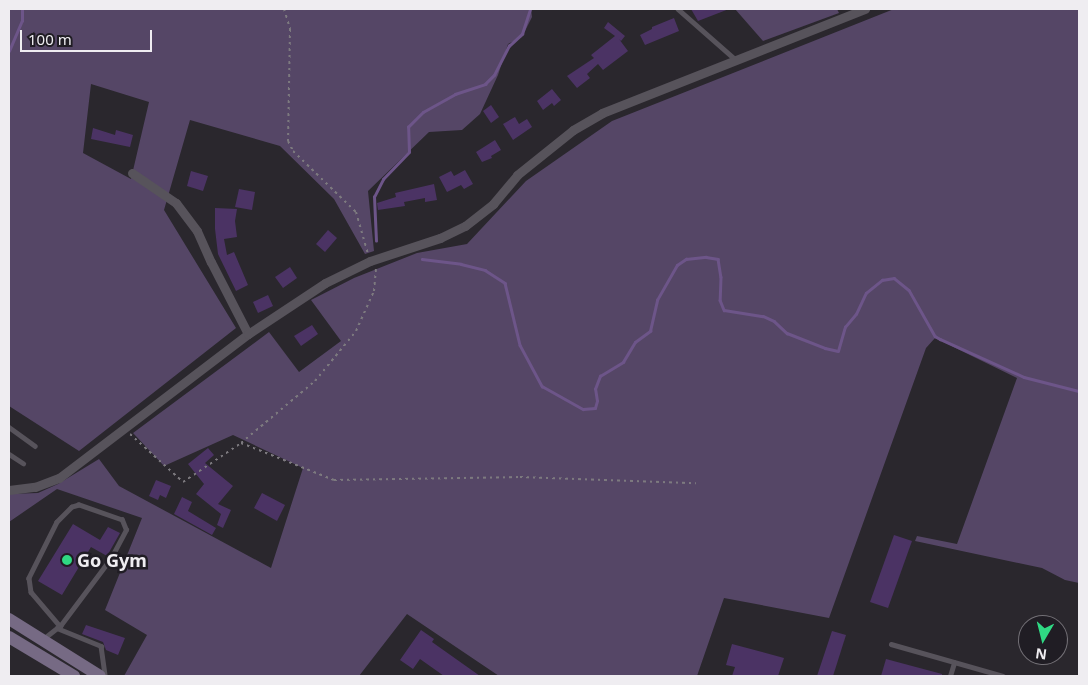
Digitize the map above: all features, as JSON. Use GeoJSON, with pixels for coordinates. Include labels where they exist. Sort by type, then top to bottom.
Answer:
{"type":"FeatureCollection","features":[{"type":"Feature","properties":{"kind":"main road"},"geometry":{"type":"LineString","coordinates":[[9,620],[100,676]]}},
{"type":"Feature","properties":{"kind":"main road"},"geometry":{"type":"LineString","coordinates":[[9,637],[74,676]]}},
{"type":"Feature","properties":{"kind":"street"},"geometry":{"type":"LineString","coordinates":[[9,490],[35,487],[59,478],[248,334],[325,283],[370,261],[440,238],[465,226],[493,204],[517,175],[573,130],[602,113],[865,9]]}},
{"type":"Feature","properties":{"kind":"street"},"geometry":{"type":"LineString","coordinates":[[132,173],[176,203],[197,231],[248,334]]}},
{"type":"Feature","properties":{"kind":"lane"},"geometry":{"type":"LineString","coordinates":[[678,9],[735,59]]}},
{"type":"Feature","properties":{"kind":"lane"},"geometry":{"type":"LineString","coordinates":[[9,427],[36,446]]}},
{"type":"Feature","properties":{"kind":"lane"},"geometry":{"type":"LineString","coordinates":[[9,454],[23,463]]}},
{"type":"Feature","properties":{"kind":"lane"},"geometry":{"type":"LineString","coordinates":[[42,640],[58,627],[111,558],[126,530],[122,520],[79,505],[72,507],[57,522],[28,578],[31,592],[58,627],[101,646],[105,676]]}},
{"type":"Feature","properties":{"kind":"lane"},"geometry":{"type":"LineString","coordinates":[[891,644],[1003,676]]}},
{"type":"Feature","properties":{"kind":"lane"},"geometry":{"type":"LineString","coordinates":[[950,676],[954,663]]}},
{"type":"Feature","properties":{"kind":"path"},"geometry":{"type":"LineString","coordinates":[[124,429],[183,482],[241,442],[315,381],[356,331],[374,291],[376,269],[370,261],[356,212],[293,151],[288,141],[290,29],[284,9]]}},
{"type":"Feature","properties":{"kind":"path"},"geometry":{"type":"LineString","coordinates":[[241,442],[334,480],[520,477],[696,484]]}},
{"type":"Feature","properties":{"kind":"shaded area"},"geometry":{"type":"Polygon","coordinates":[[[9,9],[531,9],[532,17],[522,37],[508,44],[498,75],[480,114],[462,130],[429,132],[368,191],[374,251],[365,254],[334,199],[280,146],[190,120],[164,210],[236,328],[79,451],[9,406],[9,9]],[[91,84],[83,153],[131,179],[149,102],[91,84]]]}},
{"type":"Feature","properties":{"kind":"shaded area"},"geometry":{"type":"Polygon","coordinates":[[[735,9],[837,9],[839,13],[763,41],[735,9]]]}},
{"type":"Feature","properties":{"kind":"shaded area"},"geometry":{"type":"Polygon","coordinates":[[[894,9],[1079,9],[1079,583],[1065,580],[1042,568],[915,541],[917,536],[957,544],[1017,378],[935,338],[926,348],[829,618],[724,598],[697,676],[499,676],[407,614],[359,676],[124,676],[147,635],[105,610],[142,518],[57,489],[9,522],[9,494],[38,493],[58,484],[99,459],[119,486],[271,568],[303,468],[233,435],[164,466],[133,433],[269,332],[299,372],[341,341],[311,300],[354,278],[417,253],[467,244],[526,181],[612,121],[894,9]]]}},
{"type":"Feature","properties":{"kind":"building"},"geometry":{"type":"Polygon","coordinates":[[[691,9],[729,9],[698,21],[691,9]]]}},
{"type":"Feature","properties":{"kind":"building"},"geometry":{"type":"Polygon","coordinates":[[[674,18],[679,31],[645,45],[640,35],[652,29],[652,27],[674,18]]]}},
{"type":"Feature","properties":{"kind":"building"},"geometry":{"type":"Polygon","coordinates":[[[608,22],[625,36],[621,41],[619,39],[628,51],[603,70],[598,64],[587,74],[590,78],[577,88],[567,76],[594,58],[591,55],[615,36],[604,28],[608,22]]]}},
{"type":"Feature","properties":{"kind":"building"},"geometry":{"type":"Polygon","coordinates":[[[552,89],[561,100],[554,106],[552,103],[543,110],[537,101],[552,89]]]}},
{"type":"Feature","properties":{"kind":"building"},"geometry":{"type":"Polygon","coordinates":[[[491,105],[499,117],[491,123],[483,111],[491,105]]]}},
{"type":"Feature","properties":{"kind":"building"},"geometry":{"type":"Polygon","coordinates":[[[515,117],[519,124],[527,119],[532,127],[513,140],[503,124],[515,117]]]}},
{"type":"Feature","properties":{"kind":"building"},"geometry":{"type":"Polygon","coordinates":[[[93,128],[115,135],[116,130],[133,135],[130,147],[91,139],[93,128]]]}},
{"type":"Feature","properties":{"kind":"building"},"geometry":{"type":"Polygon","coordinates":[[[495,140],[501,150],[491,156],[492,158],[482,162],[476,152],[495,140]]]}},
{"type":"Feature","properties":{"kind":"building"},"geometry":{"type":"Polygon","coordinates":[[[465,170],[473,184],[464,189],[461,185],[447,192],[439,177],[451,171],[454,176],[465,170]]]}},
{"type":"Feature","properties":{"kind":"building"},"geometry":{"type":"Polygon","coordinates":[[[191,171],[208,176],[203,191],[187,186],[191,171]]]}},
{"type":"Feature","properties":{"kind":"building"},"geometry":{"type":"Polygon","coordinates":[[[434,184],[437,200],[425,202],[425,198],[404,202],[405,206],[378,210],[377,203],[396,197],[395,193],[434,184]]]}},
{"type":"Feature","properties":{"kind":"building"},"geometry":{"type":"Polygon","coordinates":[[[239,189],[255,192],[252,210],[235,207],[239,189]]]}},
{"type":"Feature","properties":{"kind":"building"},"geometry":{"type":"Polygon","coordinates":[[[215,208],[237,209],[235,221],[237,237],[224,239],[227,255],[234,252],[248,285],[236,291],[218,254],[215,208]]]}},
{"type":"Feature","properties":{"kind":"building"},"geometry":{"type":"Polygon","coordinates":[[[328,230],[337,238],[325,252],[316,244],[328,230]]]}},
{"type":"Feature","properties":{"kind":"building"},"geometry":{"type":"Polygon","coordinates":[[[290,267],[297,278],[283,288],[275,277],[290,267]]]}},
{"type":"Feature","properties":{"kind":"building"},"geometry":{"type":"Polygon","coordinates":[[[268,295],[273,306],[258,313],[253,302],[268,295]]]}},
{"type":"Feature","properties":{"kind":"building"},"geometry":{"type":"Polygon","coordinates":[[[312,325],[318,334],[301,346],[294,336],[312,325]]]}},
{"type":"Feature","properties":{"kind":"building"},"geometry":{"type":"Polygon","coordinates":[[[208,448],[214,455],[205,463],[233,486],[218,504],[231,510],[223,528],[217,525],[221,514],[196,494],[204,484],[188,464],[208,448]]]}},
{"type":"Feature","properties":{"kind":"building"},"geometry":{"type":"Polygon","coordinates":[[[156,480],[171,486],[166,498],[160,495],[158,500],[149,496],[156,480]]]}},
{"type":"Feature","properties":{"kind":"building"},"geometry":{"type":"Polygon","coordinates":[[[262,493],[285,505],[277,521],[254,508],[262,493]]]}},
{"type":"Feature","properties":{"kind":"building"},"geometry":{"type":"Polygon","coordinates":[[[182,497],[192,502],[188,511],[216,528],[212,535],[174,514],[182,497]]]}},
{"type":"Feature","properties":{"kind":"building","name":"Go Gym"},"geometry":{"type":"Polygon","coordinates":[[[73,524],[100,540],[108,527],[120,533],[107,556],[91,547],[62,595],[38,581],[73,524]]]}},
{"type":"Feature","properties":{"kind":"building"},"geometry":{"type":"Polygon","coordinates":[[[894,535],[912,541],[888,608],[870,602],[894,535]]]}},
{"type":"Feature","properties":{"kind":"building"},"geometry":{"type":"Polygon","coordinates":[[[86,625],[125,638],[118,655],[106,650],[103,642],[82,634],[86,625]]]}},
{"type":"Feature","properties":{"kind":"building"},"geometry":{"type":"Polygon","coordinates":[[[421,630],[434,639],[432,642],[480,676],[444,676],[420,659],[413,669],[400,660],[421,630]]]}},
{"type":"Feature","properties":{"kind":"building"},"geometry":{"type":"Polygon","coordinates":[[[832,631],[846,635],[833,676],[817,676],[832,631]]]}},
{"type":"Feature","properties":{"kind":"building"},"geometry":{"type":"Polygon","coordinates":[[[732,644],[784,658],[778,676],[732,676],[735,667],[726,665],[732,644]]]}},
{"type":"Feature","properties":{"kind":"building"},"geometry":{"type":"Polygon","coordinates":[[[886,659],[942,674],[942,676],[881,676],[886,659]]]}},
{"type":"Feature","properties":{"kind":"waterway"},"geometry":{"type":"LineString","coordinates":[[9,51],[22,21],[22,9]]}},
{"type":"Feature","properties":{"kind":"waterway"},"geometry":{"type":"LineString","coordinates":[[376,241],[374,197],[383,179],[409,152],[408,127],[423,112],[455,94],[485,84],[494,75],[509,46],[522,34],[530,9]]}},
{"type":"Feature","properties":{"kind":"waterway"},"geometry":{"type":"LineString","coordinates":[[422,259],[461,264],[485,270],[505,283],[520,345],[542,386],[583,409],[595,408],[597,401],[595,389],[600,376],[623,362],[635,342],[650,331],[657,300],[677,265],[686,259],[706,257],[718,259],[721,277],[720,300],[724,310],[763,316],[774,321],[787,333],[825,348],[838,351],[845,327],[856,314],[866,293],[882,280],[894,278],[909,290],[935,336],[1024,377],[1079,391]]}},
{"type":"Feature","properties":{"kind":"place","name":"Go Gym"},"geometry":{"type":"Point","coordinates":[67,560]}}]}
